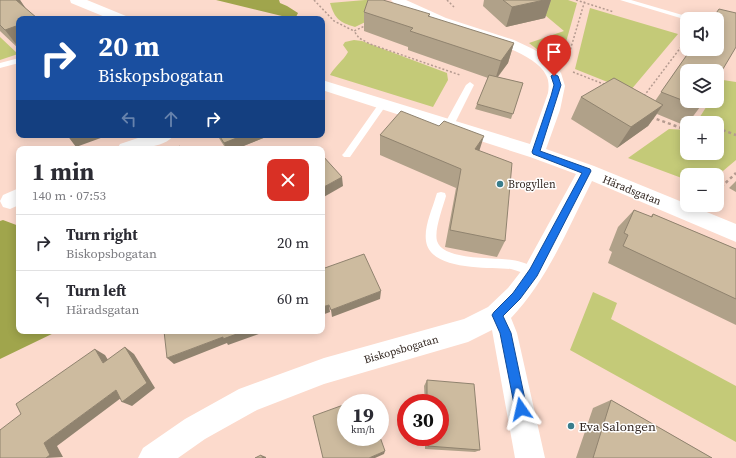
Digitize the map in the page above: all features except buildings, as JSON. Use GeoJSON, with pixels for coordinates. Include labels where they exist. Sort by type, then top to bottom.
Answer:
{"type":"FeatureCollection","features":[{"type":"Feature","properties":{"kind":"street"},"geometry":{"type":"LineString","coordinates":[[76,0],[114,16]]}},
{"type":"Feature","properties":{"kind":"street"},"geometry":{"type":"LineString","coordinates":[[397,0],[441,22],[517,46],[535,55],[548,67],[554,76],[557,85],[536,152]]}},
{"type":"Feature","properties":{"kind":"street","name":"Häradsgatan"},"geometry":{"type":"LineString","coordinates":[[325,86],[536,152],[587,171],[736,233]]}},
{"type":"Feature","properties":{"kind":"street"},"geometry":{"type":"LineString","coordinates":[[134,146],[157,138]]}},
{"type":"Feature","properties":{"kind":"street","name":"Biskopsbogatan"},"geometry":{"type":"LineString","coordinates":[[153,458],[195,429],[248,400],[324,371],[468,330],[497,315],[516,296],[534,272],[587,171]]}},
{"type":"Feature","properties":{"kind":"street"},"geometry":{"type":"LineString","coordinates":[[497,315],[505,333],[530,458]]}},
{"type":"Feature","properties":{"kind":"lane"},"geometry":{"type":"LineString","coordinates":[[623,0],[680,16]]}},
{"type":"Feature","properties":{"kind":"lane"},"geometry":{"type":"LineString","coordinates":[[0,66],[16,61]]}},
{"type":"Feature","properties":{"kind":"lane"},"geometry":{"type":"LineString","coordinates":[[449,125],[470,85]]}},
{"type":"Feature","properties":{"kind":"lane"},"geometry":{"type":"LineString","coordinates":[[347,155],[383,104]]}},
{"type":"Feature","properties":{"kind":"lane"},"geometry":{"type":"LineString","coordinates":[[441,196],[431,236],[431,243],[440,254],[451,259],[519,266],[534,272]]}},
{"type":"Feature","properties":{"kind":"path"},"geometry":{"type":"LineString","coordinates":[[314,0],[334,21],[354,31],[359,38],[376,48],[455,73],[463,77],[470,85]]}},
{"type":"Feature","properties":{"kind":"path"},"geometry":{"type":"LineString","coordinates":[[571,48],[585,0]]}},
{"type":"Feature","properties":{"kind":"path"},"geometry":{"type":"LineString","coordinates":[[354,31],[373,22]]}},
{"type":"Feature","properties":{"kind":"path"},"geometry":{"type":"LineString","coordinates":[[641,100],[680,48]]}},
{"type":"Feature","properties":{"kind":"path"},"geometry":{"type":"LineString","coordinates":[[580,75],[607,86]]}},
{"type":"Feature","properties":{"kind":"path"},"geometry":{"type":"LineString","coordinates":[[648,116],[680,128]]}},
{"type":"Feature","properties":{"kind":"path"},"geometry":{"type":"LineString","coordinates":[[724,131],[736,135]]}},
{"type":"Feature","properties":{"kind":"path"},"geometry":{"type":"LineString","coordinates":[[724,184],[736,173]]}},
{"type":"Feature","properties":{"kind":"green space"},"geometry":{"type":"Polygon","coordinates":[[[216,0],[279,0],[280,3],[298,13],[296,16],[282,16],[216,0]]]}},
{"type":"Feature","properties":{"kind":"green space"},"geometry":{"type":"Polygon","coordinates":[[[382,0],[386,12],[355,27],[338,19],[330,3],[382,0]]]}},
{"type":"Feature","properties":{"kind":"green space"},"geometry":{"type":"Polygon","coordinates":[[[527,0],[568,0],[577,3],[561,60],[552,61],[529,43],[564,31],[527,0]]]}},
{"type":"Feature","properties":{"kind":"green space"},"geometry":{"type":"Polygon","coordinates":[[[590,8],[678,34],[630,91],[575,69],[590,8]]]}},
{"type":"Feature","properties":{"kind":"green space"},"geometry":{"type":"Polygon","coordinates":[[[0,37],[16,52],[16,55],[0,60],[0,37]]]}},
{"type":"Feature","properties":{"kind":"green space"},"geometry":{"type":"Polygon","coordinates":[[[354,40],[362,41],[447,73],[448,80],[433,107],[330,75],[348,52],[343,45],[345,42],[354,40]]]}},
{"type":"Feature","properties":{"kind":"green space"},"geometry":{"type":"Polygon","coordinates":[[[724,80],[736,82],[736,160],[724,170],[724,168],[680,168],[680,177],[628,158],[669,129],[680,130],[680,160],[724,160],[724,116],[700,116],[706,108],[724,108],[724,80]]]}},
{"type":"Feature","properties":{"kind":"green space"},"geometry":{"type":"Polygon","coordinates":[[[3,220],[16,225],[16,334],[52,334],[0,359],[0,221],[3,220]]]}},
{"type":"Feature","properties":{"kind":"green space"},"geometry":{"type":"Polygon","coordinates":[[[593,292],[617,303],[611,319],[736,386],[736,442],[570,350],[593,292]]]}},
{"type":"Feature","properties":{"kind":"place","name":"Brogyllen"},"geometry":{"type":"Point","coordinates":[500,184]}},
{"type":"Feature","properties":{"kind":"place","name":"Eva Salongen"},"geometry":{"type":"Point","coordinates":[571,426]}},
{"type":"Feature","properties":{"kind":"route"},"geometry":{"type":"LineString","coordinates":[[521,409],[505,333],[497,315],[516,296],[534,272],[587,171],[536,152],[555,96],[557,85],[554,76]]}}]}
